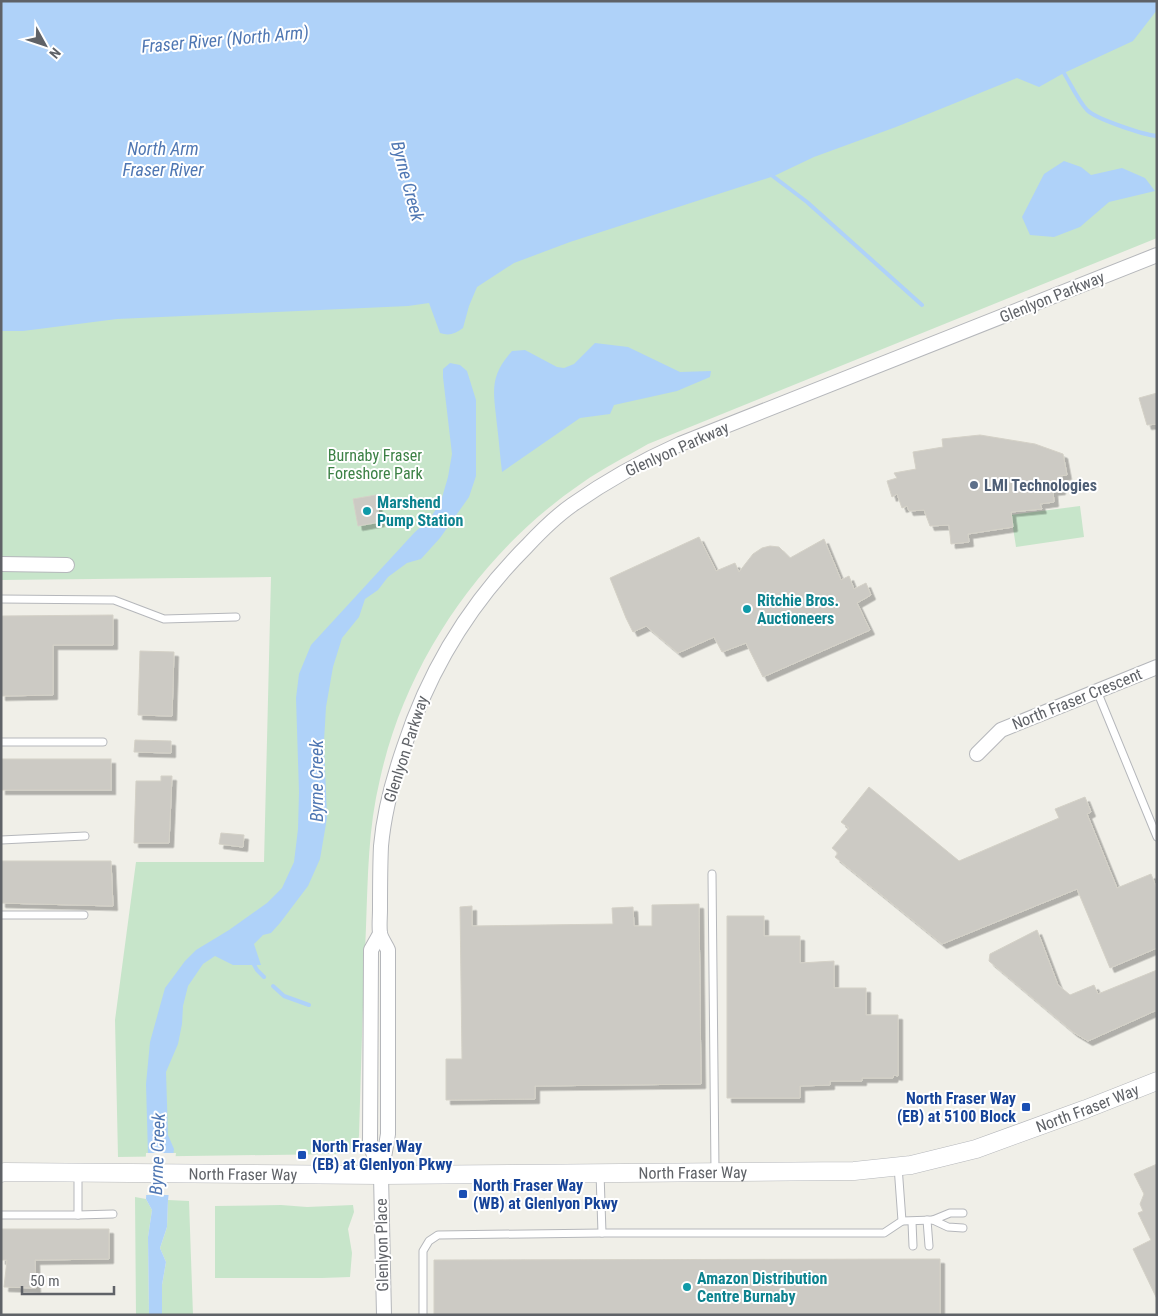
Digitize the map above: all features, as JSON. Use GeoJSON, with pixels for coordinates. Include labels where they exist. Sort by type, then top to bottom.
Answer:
{"type":"FeatureCollection","features":[{"type":"Feature","properties":{"kind":"street","name":"Glenlyon Parkway"},"geometry":{"type":"LineString","coordinates":[[381,1175],[388,1134],[388,950],[380,934],[379,872],[386,810],[393,780],[413,718],[438,664],[452,639],[478,601],[509,564],[570,506],[644,460],[1157,254]]}},
{"type":"Feature","properties":{"kind":"street"},"geometry":{"type":"LineString","coordinates":[[1,564],[67,565]]}},
{"type":"Feature","properties":{"kind":"street","name":"North Fraser Crescent"},"geometry":{"type":"LineString","coordinates":[[978,754],[1001,730],[1157,667]]}},
{"type":"Feature","properties":{"kind":"street","name":"North Fraser Way"},"geometry":{"type":"LineString","coordinates":[[2,1171],[381,1175],[854,1171],[898,1166],[945,1157],[997,1143],[1157,1080]]}},
{"type":"Feature","properties":{"kind":"street","name":"Glenlyon Place"},"geometry":{"type":"LineString","coordinates":[[381,1175],[384,1315]]}},
{"type":"Feature","properties":{"kind":"lane"},"geometry":{"type":"LineString","coordinates":[[1,599],[114,600],[164,619],[236,617]]}},
{"type":"Feature","properties":{"kind":"lane"},"geometry":{"type":"LineString","coordinates":[[1097,691],[1157,838]]}},
{"type":"Feature","properties":{"kind":"lane"},"geometry":{"type":"LineString","coordinates":[[1,742],[103,742]]}},
{"type":"Feature","properties":{"kind":"lane"},"geometry":{"type":"LineString","coordinates":[[1,840],[85,836]]}},
{"type":"Feature","properties":{"kind":"lane"},"geometry":{"type":"LineString","coordinates":[[712,874],[715,1172]]}},
{"type":"Feature","properties":{"kind":"lane"},"geometry":{"type":"LineString","coordinates":[[1,915],[84,914]]}},
{"type":"Feature","properties":{"kind":"lane"},"geometry":{"type":"LineString","coordinates":[[898,1166],[902,1221]]}},
{"type":"Feature","properties":{"kind":"lane"},"geometry":{"type":"LineString","coordinates":[[78,1172],[78,1215]]}},
{"type":"Feature","properties":{"kind":"lane"},"geometry":{"type":"LineString","coordinates":[[600,1173],[602,1233]]}},
{"type":"Feature","properties":{"kind":"lane"},"geometry":{"type":"LineString","coordinates":[[423,1315],[423,1251],[430,1241],[438,1235],[884,1233],[902,1221],[930,1220],[950,1213],[962,1213]]}},
{"type":"Feature","properties":{"kind":"lane"},"geometry":{"type":"LineString","coordinates":[[1,1215],[113,1214]]}},
{"type":"Feature","properties":{"kind":"lane"},"geometry":{"type":"LineString","coordinates":[[930,1220],[948,1227],[963,1228]]}},
{"type":"Feature","properties":{"kind":"lane"},"geometry":{"type":"LineString","coordinates":[[929,1246],[930,1220]]}},
{"type":"Feature","properties":{"kind":"lane"},"geometry":{"type":"LineString","coordinates":[[912,1222],[913,1246]]}},
{"type":"Feature","properties":{"kind":"green space","name":"Burnaby Fraser Foreshore Park"},"geometry":{"type":"Polygon","coordinates":[[[1157,1],[1157,238],[648,444],[606,467],[546,510],[512,541],[481,575],[453,612],[429,651],[408,693],[392,735],[376,797],[368,871],[359,1136],[354,1146],[349,1151],[338,1154],[118,1157],[115,1020],[136,862],[264,862],[271,577],[1,580],[1,297],[447,274],[925,69],[1056,77],[1068,70],[1157,1]]]}},
{"type":"Feature","properties":{"kind":"green space"},"geometry":{"type":"Polygon","coordinates":[[[1080,506],[1084,537],[1016,547],[1011,515],[1080,506]]]}},
{"type":"Feature","properties":{"kind":"green space"},"geometry":{"type":"Polygon","coordinates":[[[135,1197],[146,1199],[152,1210],[148,1237],[149,1315],[136,1315],[135,1197]]]}},
{"type":"Feature","properties":{"kind":"green space"},"geometry":{"type":"Polygon","coordinates":[[[168,1200],[189,1201],[193,1315],[162,1315],[162,1285],[166,1262],[160,1248],[167,1227],[168,1200]]]}},
{"type":"Feature","properties":{"kind":"green space"},"geometry":{"type":"Polygon","coordinates":[[[281,1205],[307,1207],[353,1205],[354,1212],[348,1229],[352,1253],[350,1277],[215,1278],[215,1206],[281,1205]]]}},
{"type":"Feature","properties":{"kind":"water","name":"North Arm Fraser River"},"geometry":{"type":"Polygon","coordinates":[[[1,1],[1157,1],[1157,10],[1133,41],[1064,73],[1039,87],[1017,78],[896,127],[814,157],[774,176],[570,242],[514,263],[477,287],[463,328],[452,334],[440,333],[429,303],[408,306],[117,319],[23,331],[1,331],[1,1]]]}},
{"type":"Feature","properties":{"kind":"water"},"geometry":{"type":"Polygon","coordinates":[[[1064,161],[1081,167],[1091,175],[1122,168],[1145,178],[1155,191],[1109,202],[1080,227],[1054,237],[1030,235],[1022,217],[1044,174],[1064,161]]]}},
{"type":"Feature","properties":{"kind":"water"},"geometry":{"type":"Polygon","coordinates":[[[595,343],[628,347],[680,372],[711,371],[710,377],[677,391],[614,405],[610,414],[580,418],[502,472],[494,386],[499,369],[504,361],[512,351],[525,350],[557,367],[564,368],[574,364],[595,343]]]}},
{"type":"Feature","properties":{"kind":"water","name":"Byrne Creek"},"geometry":{"type":"Polygon","coordinates":[[[450,363],[460,365],[467,371],[476,400],[476,476],[469,497],[440,538],[421,559],[407,563],[388,577],[378,590],[365,599],[359,617],[342,638],[333,667],[326,707],[324,741],[327,818],[320,859],[308,886],[280,923],[271,933],[263,935],[254,944],[261,965],[233,965],[215,956],[203,964],[188,986],[183,1006],[178,1044],[166,1072],[168,1135],[174,1149],[167,1227],[160,1248],[166,1262],[162,1285],[162,1315],[149,1315],[148,1237],[152,1210],[146,1199],[148,1154],[146,1084],[150,1042],[165,988],[185,961],[196,950],[229,930],[267,903],[282,888],[294,862],[298,829],[299,792],[296,698],[299,674],[311,645],[431,517],[441,501],[452,454],[443,377],[443,369],[450,363]]]}},
{"type":"Feature","properties":{"kind":"pier"},"geometry":{"type":"Polygon","coordinates":[[[146,1153],[176,1153],[171,1195],[144,1195],[146,1153]]]}},
{"type":"Feature","properties":{"kind":"building"},"geometry":{"type":"Polygon","coordinates":[[[1157,393],[1157,424],[1147,425],[1139,398],[1157,393]]]}},
{"type":"Feature","properties":{"kind":"building","name":"LMI Technologies"},"geometry":{"type":"Polygon","coordinates":[[[980,435],[1035,444],[1063,454],[1067,475],[1059,476],[1061,490],[1053,491],[1054,502],[1040,504],[1042,509],[1011,512],[1013,527],[968,534],[969,542],[951,544],[949,525],[930,526],[924,510],[909,511],[907,506],[902,508],[897,494],[892,497],[887,481],[897,478],[894,473],[916,469],[913,452],[943,447],[942,439],[980,435]]]}},
{"type":"Feature","properties":{"kind":"building","name":"Marshend Pump Station"},"geometry":{"type":"Polygon","coordinates":[[[376,495],[380,522],[358,526],[353,499],[376,495]]]}},
{"type":"Feature","properties":{"kind":"building","name":"Ritchie Bros. Auctioneers"},"geometry":{"type":"Polygon","coordinates":[[[699,537],[716,571],[735,563],[739,572],[753,554],[762,548],[770,546],[779,547],[790,558],[824,539],[841,580],[849,576],[854,589],[866,583],[871,595],[857,603],[870,630],[763,677],[746,643],[722,652],[714,637],[678,653],[646,626],[633,632],[610,578],[699,537]]]}},
{"type":"Feature","properties":{"kind":"building"},"geometry":{"type":"Polygon","coordinates":[[[113,615],[113,645],[53,645],[53,695],[1,696],[1,616],[113,615]]]}},
{"type":"Feature","properties":{"kind":"building"},"geometry":{"type":"Polygon","coordinates":[[[140,651],[174,652],[172,716],[138,715],[140,651]]]}},
{"type":"Feature","properties":{"kind":"building"},"geometry":{"type":"Polygon","coordinates":[[[135,740],[171,741],[171,753],[134,752],[135,740]]]}},
{"type":"Feature","properties":{"kind":"building"},"geometry":{"type":"Polygon","coordinates":[[[1,759],[111,759],[111,790],[1,790],[1,759]]]}},
{"type":"Feature","properties":{"kind":"building"},"geometry":{"type":"Polygon","coordinates":[[[161,776],[172,776],[169,843],[134,843],[136,781],[161,781],[161,776]]]}},
{"type":"Feature","properties":{"kind":"building"},"geometry":{"type":"Polygon","coordinates":[[[869,787],[959,861],[1059,818],[1055,809],[1085,797],[1091,812],[1087,814],[1117,888],[1151,874],[1157,889],[1157,948],[1110,968],[1077,889],[942,944],[835,857],[838,853],[832,848],[849,828],[841,822],[869,787]]]}},
{"type":"Feature","properties":{"kind":"building"},"geometry":{"type":"Polygon","coordinates":[[[221,833],[244,835],[243,847],[219,844],[221,833]]]}},
{"type":"Feature","properties":{"kind":"building"},"geometry":{"type":"Polygon","coordinates":[[[1,861],[111,861],[113,906],[1,903],[1,861]]]}},
{"type":"Feature","properties":{"kind":"building"},"geometry":{"type":"Polygon","coordinates":[[[699,904],[701,1084],[535,1086],[535,1099],[446,1100],[446,1059],[462,1059],[460,907],[472,906],[472,926],[613,924],[612,908],[633,907],[634,926],[652,926],[652,905],[699,904]]]}},
{"type":"Feature","properties":{"kind":"building"},"geometry":{"type":"Polygon","coordinates":[[[727,916],[764,916],[764,936],[800,936],[800,963],[834,961],[834,988],[866,988],[866,1015],[898,1015],[898,1076],[894,1075],[893,1078],[862,1078],[862,1081],[830,1081],[830,1085],[800,1086],[800,1098],[727,1098],[727,916]]]}},
{"type":"Feature","properties":{"kind":"building"},"geometry":{"type":"Polygon","coordinates":[[[1037,930],[1058,985],[1070,995],[1094,985],[1098,994],[1157,970],[1157,1010],[1088,1041],[1073,1032],[989,961],[990,954],[1037,930]]]}},
{"type":"Feature","properties":{"kind":"building"},"geometry":{"type":"Polygon","coordinates":[[[1157,1164],[1157,1299],[1133,1249],[1151,1240],[1138,1213],[1143,1211],[1140,1204],[1144,1194],[1134,1174],[1157,1164]]]}},
{"type":"Feature","properties":{"kind":"building"},"geometry":{"type":"Polygon","coordinates":[[[1,1229],[109,1229],[109,1259],[35,1260],[36,1288],[4,1287],[7,1260],[1,1260],[1,1229]]]}},
{"type":"Feature","properties":{"kind":"building","name":"Amazon Distribution Centre Burnaby"},"geometry":{"type":"Polygon","coordinates":[[[940,1259],[940,1315],[434,1315],[434,1260],[940,1259]]]}},
{"type":"Feature","properties":{"kind":"waterway"},"geometry":{"type":"LineString","coordinates":[[1062,70],[1080,101],[1092,114],[1120,126],[1157,136]]}},
{"type":"Feature","properties":{"kind":"waterway"},"geometry":{"type":"LineString","coordinates":[[770,174],[807,202],[922,305]]}},
{"type":"Feature","properties":{"kind":"waterway"},"geometry":{"type":"LineString","coordinates":[[252,961],[264,977]]}},
{"type":"Feature","properties":{"kind":"waterway"},"geometry":{"type":"LineString","coordinates":[[273,986],[284,996],[309,1005]]}},
{"type":"Feature","properties":{"kind":"place","name":"LMI Technologies"},"geometry":{"type":"Point","coordinates":[974,485]}},
{"type":"Feature","properties":{"kind":"place","name":"Marshend Pump Station"},"geometry":{"type":"Point","coordinates":[367,511]}},
{"type":"Feature","properties":{"kind":"place","name":"Ritchie Bros. Auctioneers"},"geometry":{"type":"Point","coordinates":[747,609]}},
{"type":"Feature","properties":{"kind":"place","name":"North Fraser Way (EB) at 5100 Block"},"geometry":{"type":"Point","coordinates":[1026,1107]}},
{"type":"Feature","properties":{"kind":"place","name":"North Fraser Way (EB) at Glenlyon Pkwy"},"geometry":{"type":"Point","coordinates":[302,1155]}},
{"type":"Feature","properties":{"kind":"place","name":"North Fraser Way (WB) at Glenlyon Pkwy"},"geometry":{"type":"Point","coordinates":[463,1194]}},
{"type":"Feature","properties":{"kind":"place","name":"Amazon Distribution Centre Burnaby"},"geometry":{"type":"Point","coordinates":[687,1287]}},
{"type":"Feature","properties":{"kind":"water label","name":"Fraser River (North Arm)"},"geometry":{"type":"Point","coordinates":[225,39]}}]}
